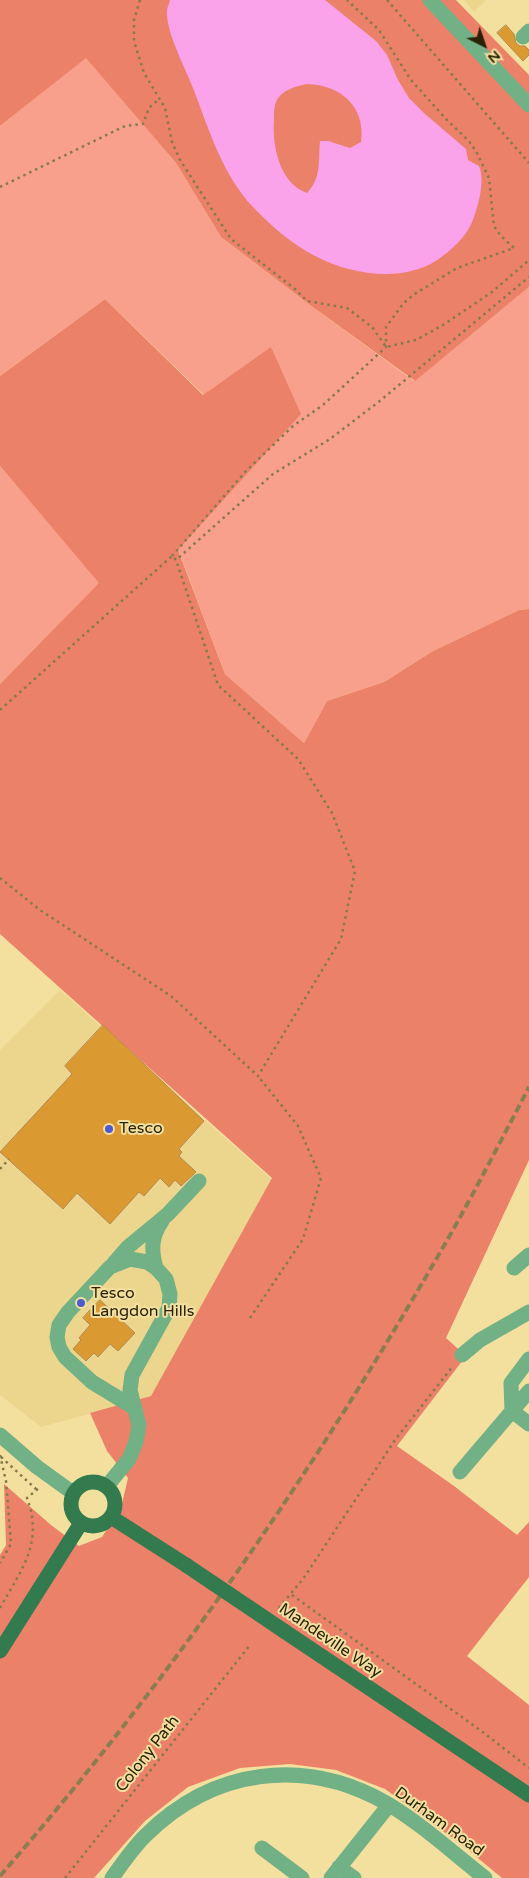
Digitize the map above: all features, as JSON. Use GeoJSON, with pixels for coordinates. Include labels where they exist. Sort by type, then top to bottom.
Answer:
{"type":"FeatureCollection","features":[{"type":"Feature","properties":{"kind":"main road"},"geometry":{"type":"LineString","coordinates":[[94,1481],[107,1486],[114,1495],[115,1500],[111,1517],[101,1525],[91,1526],[81,1523],[76,1519],[71,1508],[73,1493],[78,1487],[88,1482],[94,1481]]}},
{"type":"Feature","properties":{"kind":"main road","name":"Mandeville Way"},"geometry":{"type":"LineString","coordinates":[[111,1517],[186,1565],[529,1795]]}},
{"type":"Feature","properties":{"kind":"main road"},"geometry":{"type":"LineString","coordinates":[[0,1650],[81,1523]]}},
{"type":"Feature","properties":{"kind":"street"},"geometry":{"type":"LineString","coordinates":[[430,0],[529,105]]}},
{"type":"Feature","properties":{"kind":"street"},"geometry":{"type":"LineString","coordinates":[[156,1268],[152,1255],[152,1244],[157,1229],[168,1214],[199,1181]]}},
{"type":"Feature","properties":{"kind":"street"},"geometry":{"type":"LineString","coordinates":[[133,1407],[92,1382],[65,1358],[59,1347],[57,1337],[59,1325],[68,1312],[128,1247],[168,1214]]}},
{"type":"Feature","properties":{"kind":"street"},"geometry":{"type":"LineString","coordinates":[[514,1268],[529,1255]]}},
{"type":"Feature","properties":{"kind":"street"},"geometry":{"type":"LineString","coordinates":[[107,1486],[126,1464],[136,1442],[139,1426],[130,1390],[132,1375],[169,1308],[170,1294],[166,1279],[156,1268],[147,1262],[130,1259],[110,1267]]}},
{"type":"Feature","properties":{"kind":"street"},"geometry":{"type":"LineString","coordinates":[[462,1355],[480,1340],[529,1312]]}},
{"type":"Feature","properties":{"kind":"street"},"geometry":{"type":"LineString","coordinates":[[512,1411],[511,1383],[529,1359]]}},
{"type":"Feature","properties":{"kind":"street"},"geometry":{"type":"LineString","coordinates":[[460,1472],[529,1391]]}},
{"type":"Feature","properties":{"kind":"street"},"geometry":{"type":"LineString","coordinates":[[512,1411],[529,1424]]}},
{"type":"Feature","properties":{"kind":"street"},"geometry":{"type":"LineString","coordinates":[[0,1435],[37,1467],[73,1493]]}},
{"type":"Feature","properties":{"kind":"street","name":"Durham Road"},"geometry":{"type":"LineString","coordinates":[[112,1878],[144,1837],[158,1824],[196,1796],[236,1781],[280,1774],[315,1777],[352,1787],[389,1805],[421,1827],[485,1878]]}},
{"type":"Feature","properties":{"kind":"street"},"geometry":{"type":"LineString","coordinates":[[354,1878],[335,1872],[389,1805]]}},
{"type":"Feature","properties":{"kind":"street"},"geometry":{"type":"LineString","coordinates":[[262,1848],[302,1878]]}},
{"type":"Feature","properties":{"kind":"path"},"geometry":{"type":"LineString","coordinates":[[140,0],[134,20],[134,41],[144,73],[165,108],[172,142],[180,160],[231,239],[295,289],[304,299],[347,308],[372,327],[386,347]]}},
{"type":"Feature","properties":{"kind":"path"},"geometry":{"type":"LineString","coordinates":[[347,0],[379,30],[411,80],[446,119],[469,141],[488,178],[494,226],[500,235],[514,248],[457,268],[413,295],[403,304],[386,327],[386,347]]}},
{"type":"Feature","properties":{"kind":"path"},"geometry":{"type":"LineString","coordinates":[[387,0],[529,163]]}},
{"type":"Feature","properties":{"kind":"path"},"geometry":{"type":"LineString","coordinates":[[0,187],[125,126],[143,124],[149,108],[159,99]]}},
{"type":"Feature","properties":{"kind":"path"},"geometry":{"type":"LineString","coordinates":[[0,710],[172,556],[253,465],[293,426],[324,405],[386,347],[416,340],[443,325],[492,292],[529,260]]}},
{"type":"Feature","properties":{"kind":"path"},"geometry":{"type":"LineString","coordinates":[[176,560],[273,474],[330,439],[529,278]]}},
{"type":"Feature","properties":{"kind":"path"},"geometry":{"type":"LineString","coordinates":[[172,556],[176,560],[218,685],[298,759],[332,813],[355,871],[341,940],[258,1076]]}},
{"type":"Feature","properties":{"kind":"path"},"geometry":{"type":"LineString","coordinates":[[0,878],[40,910],[171,996],[258,1076],[298,1126],[321,1178],[304,1239],[250,1318]]}},
{"type":"Feature","properties":{"kind":"path"},"geometry":{"type":"LineString","coordinates":[[0,1169],[9,1159]]}},
{"type":"Feature","properties":{"kind":"path"},"geometry":{"type":"LineString","coordinates":[[279,1608],[304,1579],[395,1440],[462,1355]]}},
{"type":"Feature","properties":{"kind":"path"},"geometry":{"type":"LineString","coordinates":[[0,1456],[37,1490],[27,1498],[33,1517],[34,1529],[29,1556],[0,1608]]}},
{"type":"Feature","properties":{"kind":"path"},"geometry":{"type":"LineString","coordinates":[[0,1456],[6,1481],[11,1544],[0,1563]]}},
{"type":"Feature","properties":{"kind":"path"},"geometry":{"type":"LineString","coordinates":[[292,1595],[480,1730],[529,1768]]}},
{"type":"Feature","properties":{"kind":"path","name":"Colony Path"},"geometry":{"type":"LineString","coordinates":[[64,1878],[250,1645]]}},
{"type":"Feature","properties":{"kind":"shaded area"},"geometry":{"type":"Polygon","coordinates":[[[0,0],[456,0],[529,75],[529,287],[415,381],[310,305],[221,237],[176,163],[86,58],[0,126],[0,0]]]}},
{"type":"Feature","properties":{"kind":"shaded area"},"geometry":{"type":"Polygon","coordinates":[[[170,0],[325,0],[376,41],[387,55],[398,80],[409,98],[466,149],[468,160],[479,166],[481,185],[476,211],[472,223],[458,243],[430,264],[414,270],[381,274],[363,272],[330,263],[306,251],[282,234],[243,195],[218,153],[192,84],[178,54],[168,24],[167,9],[170,0]],[[307,84],[286,91],[277,100],[274,109],[274,140],[279,162],[290,181],[297,188],[307,193],[317,175],[320,141],[328,141],[350,148],[361,142],[362,130],[359,118],[349,100],[319,85],[307,84]]]}},
{"type":"Feature","properties":{"kind":"shaded area"},"geometry":{"type":"Polygon","coordinates":[[[464,0],[486,0],[474,12],[464,0]]]}},
{"type":"Feature","properties":{"kind":"shaded area"},"geometry":{"type":"Polygon","coordinates":[[[86,57],[176,163],[221,237],[414,381],[529,287],[529,609],[519,610],[433,651],[384,682],[327,701],[304,743],[225,674],[178,549],[272,347],[204,395],[105,299],[0,376],[0,126],[86,57]]]}},
{"type":"Feature","properties":{"kind":"shaded area"},"geometry":{"type":"Polygon","coordinates":[[[105,299],[203,395],[271,347],[301,414],[178,550],[225,674],[304,743],[327,701],[384,682],[433,651],[519,610],[529,609],[529,1160],[446,1338],[466,1356],[397,1446],[454,1486],[517,1535],[529,1522],[529,1577],[467,1656],[529,1705],[529,1878],[502,1878],[462,1845],[385,1789],[336,1770],[290,1764],[240,1768],[188,1787],[145,1821],[94,1878],[0,1878],[0,1555],[6,1545],[4,1484],[51,1525],[79,1546],[102,1537],[121,1508],[128,1478],[107,1451],[90,1413],[151,1396],[272,1178],[0,934],[0,684],[99,583],[0,466],[0,376],[105,299]]]}},
{"type":"Feature","properties":{"kind":"shaded area"},"geometry":{"type":"Polygon","coordinates":[[[0,466],[100,583],[0,684],[0,466]]]}},
{"type":"Feature","properties":{"kind":"shaded area"},"geometry":{"type":"Polygon","coordinates":[[[60,990],[273,1181],[151,1397],[41,1427],[0,1395],[0,1050],[60,990]]]}},
{"type":"Feature","properties":{"kind":"building"},"geometry":{"type":"Polygon","coordinates":[[[506,25],[514,34],[516,43],[520,46],[525,46],[529,50],[529,55],[523,61],[497,33],[506,25]]]}},
{"type":"Feature","properties":{"kind":"building","name":"Tesco"},"geometry":{"type":"Polygon","coordinates":[[[103,1025],[204,1121],[179,1149],[182,1152],[179,1156],[196,1172],[181,1186],[175,1180],[169,1187],[160,1178],[144,1196],[139,1192],[110,1224],[77,1193],[63,1209],[0,1152],[72,1074],[65,1066],[103,1025]]]}},
{"type":"Feature","properties":{"kind":"building"},"geometry":{"type":"Polygon","coordinates":[[[100,1300],[135,1333],[118,1351],[110,1344],[98,1357],[94,1353],[86,1361],[73,1349],[90,1325],[83,1318],[100,1300]]]}},
{"type":"Feature","properties":{"kind":"railway"},"geometry":{"type":"LineString","coordinates":[[0,1876],[119,1732],[175,1658],[283,1506],[334,1427],[431,1268],[469,1201],[529,1087]]}},
{"type":"Feature","properties":{"kind":"place","name":"Tesco"},"geometry":{"type":"Point","coordinates":[109,1129]}},
{"type":"Feature","properties":{"kind":"place","name":"Tesco Langdon Hills"},"geometry":{"type":"Point","coordinates":[81,1303]}}]}
